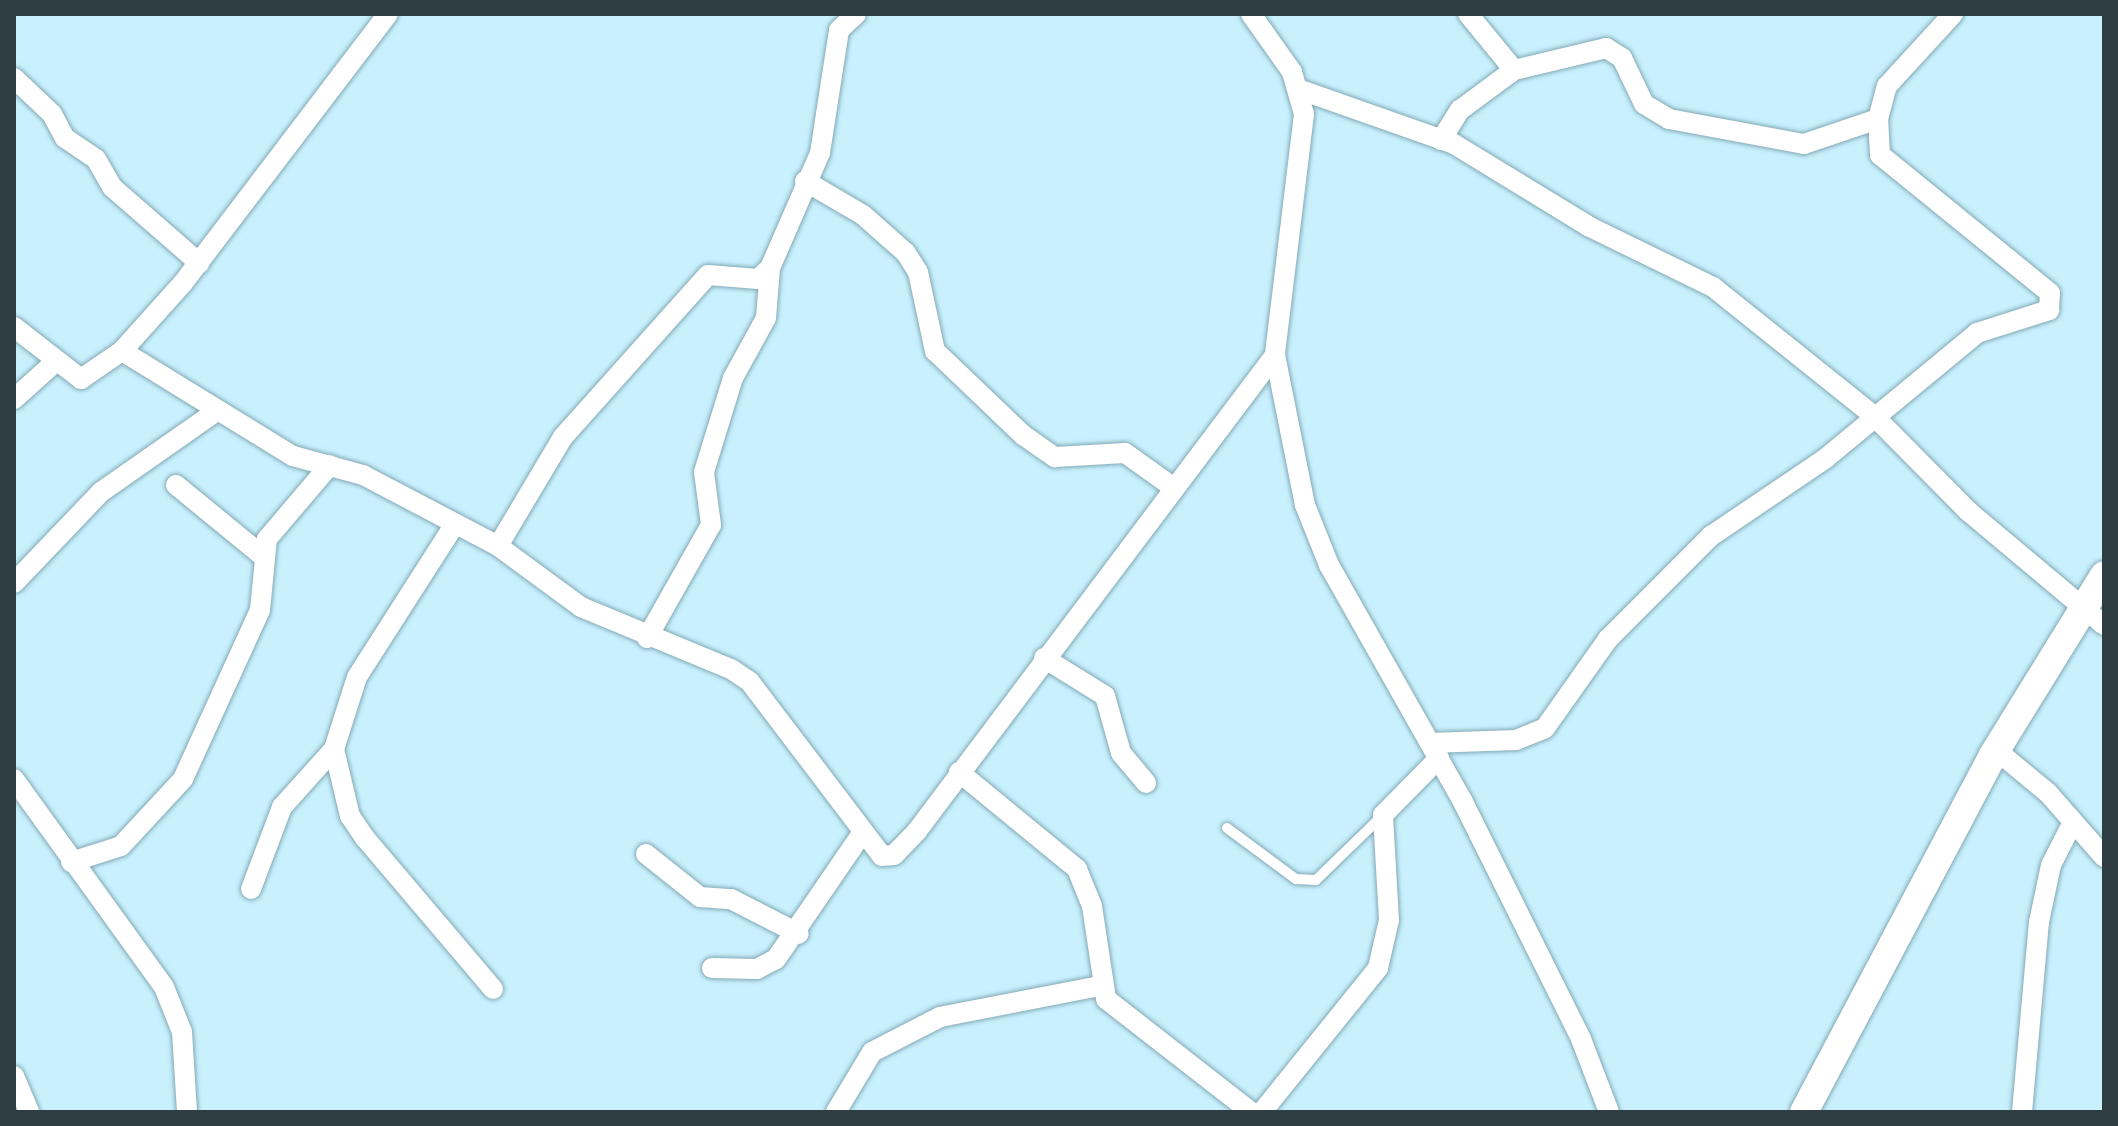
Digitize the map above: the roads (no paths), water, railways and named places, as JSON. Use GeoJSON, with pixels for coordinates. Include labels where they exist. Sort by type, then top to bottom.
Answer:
{"type":"FeatureCollection","features":[{"type":"Feature","properties":{"kind":"street"},"geometry":{"type":"LineString","coordinates":[[14,327],[53,364],[88,379],[122,351],[199,263],[388,14]]}},
{"type":"Feature","properties":{"kind":"street"},"geometry":{"type":"LineString","coordinates":[[647,638],[711,525],[704,472],[733,378],[766,318],[770,268],[805,181],[820,153],[839,30],[856,14]]}},
{"type":"Feature","properties":{"kind":"street"},"geometry":{"type":"LineString","coordinates":[[1251,14],[1298,89],[1305,141],[1275,355],[1319,541],[1434,751],[1581,1039],[1609,1112]]}},
{"type":"Feature","properties":{"kind":"street"},"geometry":{"type":"LineString","coordinates":[[1468,14],[1514,70]]}},
{"type":"Feature","properties":{"kind":"street"},"geometry":{"type":"LineString","coordinates":[[1262,1112],[1337,1023],[1387,946],[1383,815],[1434,751],[1516,740],[1545,728],[1608,639],[1711,536],[1808,471],[1977,333],[2043,315],[2051,302],[1889,164],[1877,142],[1878,119],[1895,73],[1953,14]]}},
{"type":"Feature","properties":{"kind":"street"},"geometry":{"type":"LineString","coordinates":[[1441,140],[1460,110],[1514,70],[1606,48],[1622,58],[1656,114],[1804,144],[1878,119]]}},
{"type":"Feature","properties":{"kind":"street"},"geometry":{"type":"LineString","coordinates":[[14,78],[52,114],[65,138],[96,159],[112,187],[199,263]]}},
{"type":"Feature","properties":{"kind":"street"},"geometry":{"type":"LineString","coordinates":[[1298,89],[1441,140],[1590,227],[1713,287],[1874,416],[1968,511],[2093,617]]}},
{"type":"Feature","properties":{"kind":"street"},"geometry":{"type":"LineString","coordinates":[[805,181],[906,253],[918,272],[935,351],[1047,455],[1125,453],[1174,488]]}},
{"type":"Feature","properties":{"kind":"street"},"geometry":{"type":"LineString","coordinates":[[498,546],[563,437],[708,275],[758,279],[770,268]]}},
{"type":"Feature","properties":{"kind":"street"},"geometry":{"type":"LineString","coordinates":[[122,351],[214,413],[293,456],[363,475],[453,527],[498,546],[581,607],[750,682],[861,835],[882,856],[894,855],[1275,355]]}},
{"type":"Feature","properties":{"kind":"street"},"geometry":{"type":"LineString","coordinates":[[14,399],[53,364]]}},
{"type":"Feature","properties":{"kind":"street"},"geometry":{"type":"LineString","coordinates":[[14,583],[101,492],[214,413]]}},
{"type":"Feature","properties":{"kind":"street"},"geometry":{"type":"LineString","coordinates":[[71,862],[121,846],[183,779],[260,610],[264,557],[272,527],[330,465]]}},
{"type":"Feature","properties":{"kind":"street"},"geometry":{"type":"LineString","coordinates":[[176,485],[264,557]]}},
{"type":"Feature","properties":{"kind":"street"},"geometry":{"type":"LineString","coordinates":[[251,889],[282,807],[334,749],[357,677],[453,527]]}},
{"type":"Feature","properties":{"kind":"street"},"geometry":{"type":"LineString","coordinates":[[1804,1112],[1996,750],[2093,617],[2104,575]]}},
{"type":"Feature","properties":{"kind":"street"},"geometry":{"type":"LineString","coordinates":[[1044,658],[1105,696],[1121,753],[1146,783]]}},
{"type":"Feature","properties":{"kind":"street"},"geometry":{"type":"LineString","coordinates":[[334,749],[350,816],[365,838],[493,989]]}},
{"type":"Feature","properties":{"kind":"street"},"geometry":{"type":"LineString","coordinates":[[1996,750],[2073,822],[2104,857]]}},
{"type":"Feature","properties":{"kind":"street"},"geometry":{"type":"LineString","coordinates":[[959,772],[1077,869],[1092,906],[1100,986],[1117,1009],[1251,1112]]}},
{"type":"Feature","properties":{"kind":"street"},"geometry":{"type":"LineString","coordinates":[[14,779],[174,1008],[187,1112]]}},
{"type":"Feature","properties":{"kind":"street"},"geometry":{"type":"LineString","coordinates":[[2022,1112],[2039,922],[2051,865],[2073,822]]}},
{"type":"Feature","properties":{"kind":"street"},"geometry":{"type":"LineString","coordinates":[[712,968],[766,966],[799,934],[861,835]]}},
{"type":"Feature","properties":{"kind":"street"},"geometry":{"type":"LineString","coordinates":[[646,854],[700,897],[731,899],[799,934]]}},
{"type":"Feature","properties":{"kind":"street"},"geometry":{"type":"LineString","coordinates":[[836,1112],[872,1052],[940,1017],[1100,986]]}},
{"type":"Feature","properties":{"kind":"street"},"geometry":{"type":"LineString","coordinates":[[14,1076],[29,1112]]}},
{"type":"Feature","properties":{"kind":"lane"},"geometry":{"type":"LineString","coordinates":[[1227,828],[1296,879],[1316,880],[1383,815]]}}]}
